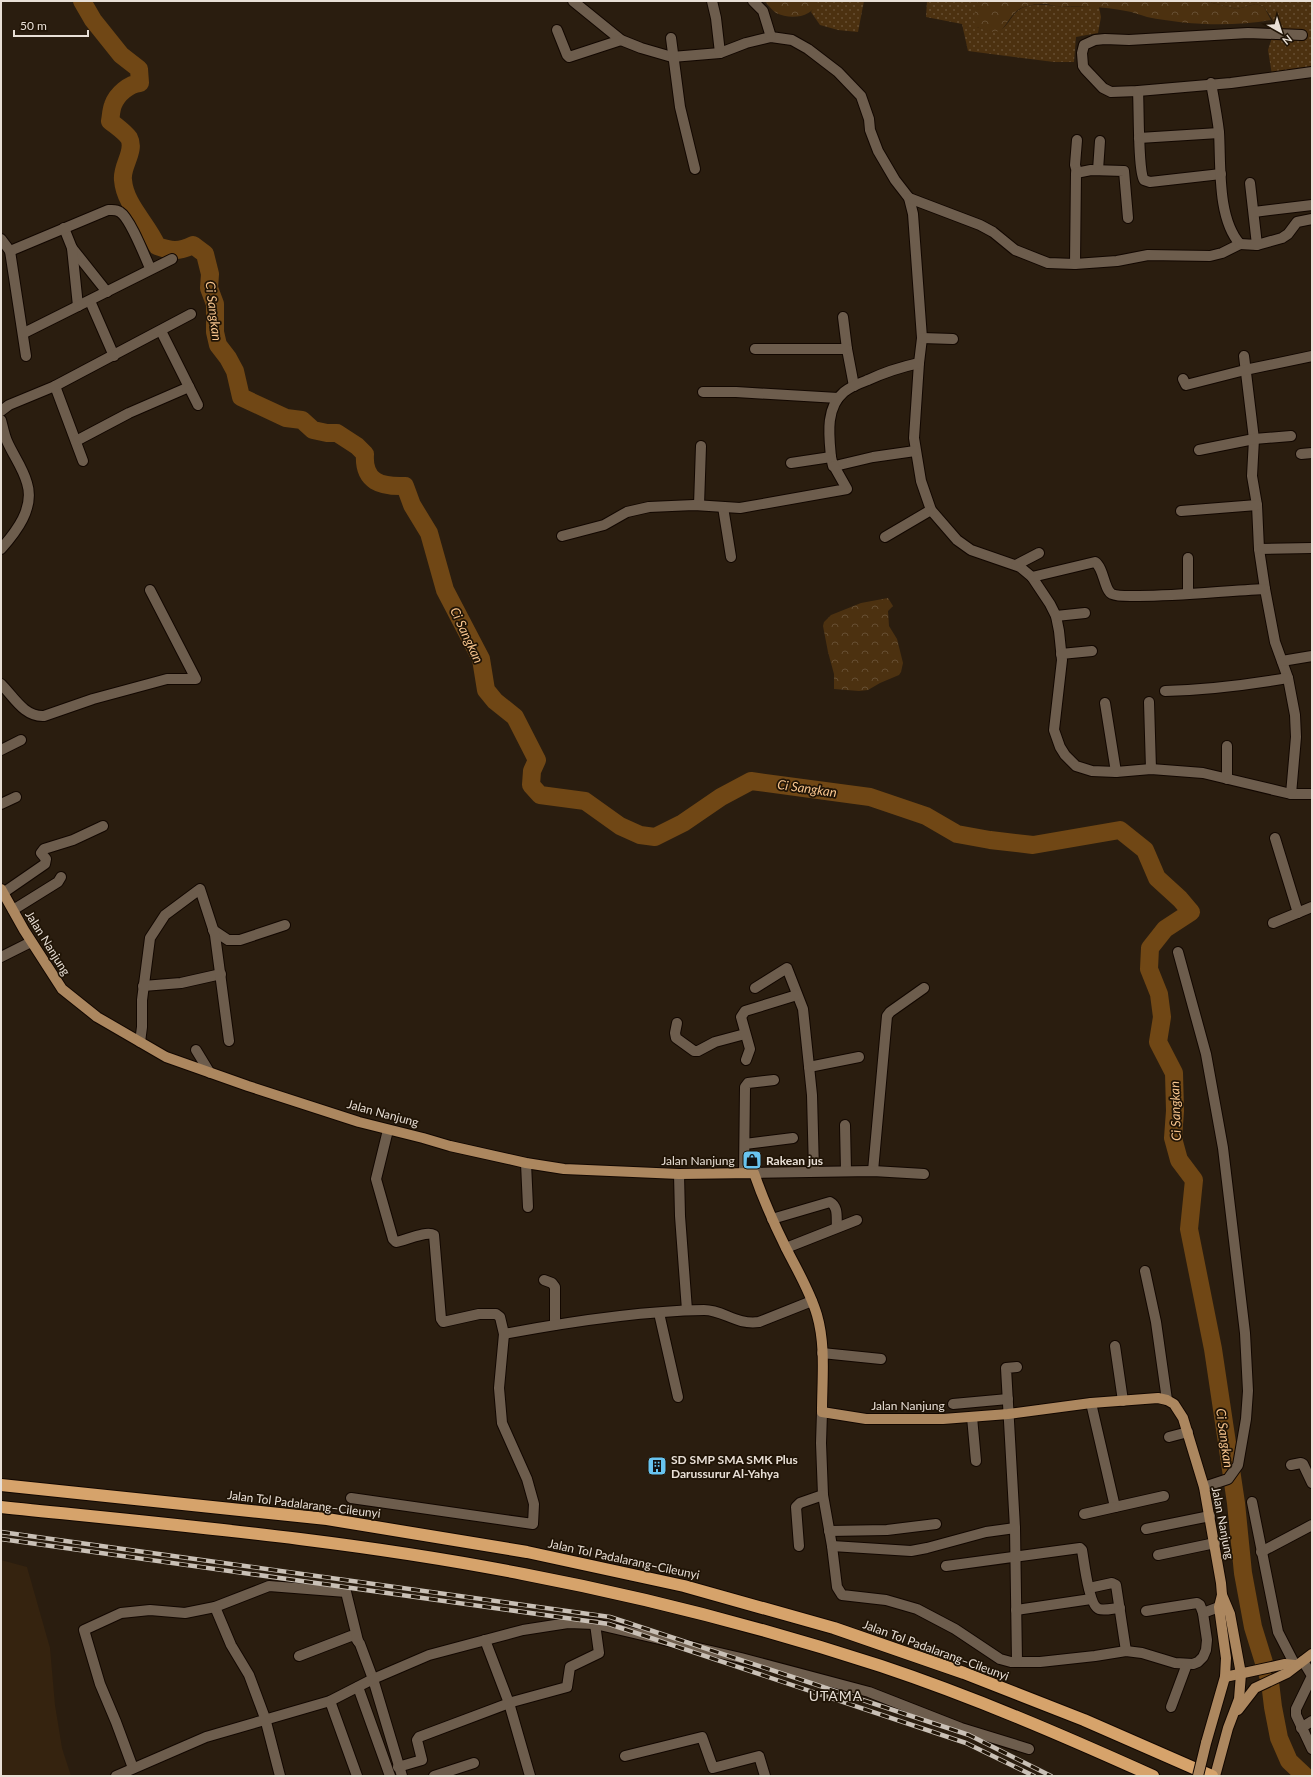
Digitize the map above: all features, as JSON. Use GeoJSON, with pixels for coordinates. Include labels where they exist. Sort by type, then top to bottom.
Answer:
{"type":"FeatureCollection","features":[{"type":"Feature","properties":{"kind":"highway","name":"Jalan Tol Padalarang–Cileunyi"},"geometry":{"type":"LineString","coordinates":[[1,1485],[327,1519],[527,1552],[684,1586],[834,1628],[949,1668],[1084,1720],[1214,1776]]}},
{"type":"Feature","properties":{"kind":"highway"},"geometry":{"type":"LineString","coordinates":[[1,1508],[361,1546],[523,1574],[679,1608],[746,1625],[884,1667],[955,1693],[1078,1742],[1153,1776]]}},
{"type":"Feature","properties":{"kind":"main road","name":"Jalan Nanjung"},"geometry":{"type":"LineString","coordinates":[[2,891],[31,942],[62,989],[97,1017],[166,1057],[262,1091],[388,1130],[526,1163],[564,1169],[679,1174],[749,1173]]}},
{"type":"Feature","properties":{"kind":"main road"},"geometry":{"type":"LineString","coordinates":[[749,1173],[812,1301],[821,1333],[822,1412]]}},
{"type":"Feature","properties":{"kind":"main road","name":"Jalan Nanjung"},"geometry":{"type":"LineString","coordinates":[[822,1412],[866,1419],[907,1420],[1008,1414],[1091,1403],[1158,1398],[1167,1400],[1174,1404],[1179,1410],[1188,1432],[1204,1487],[1215,1543],[1222,1595],[1230,1614],[1241,1674],[1239,1699],[1214,1776]]}},
{"type":"Feature","properties":{"kind":"main road","name":"Jalan Nanjung"},"geometry":{"type":"LineString","coordinates":[[1198,1776],[1225,1677],[1226,1658],[1219,1607],[1222,1595]]}},
{"type":"Feature","properties":{"kind":"main road"},"geometry":{"type":"LineString","coordinates":[[1233,1718],[1248,1696],[1261,1684],[1312,1654]]}},
{"type":"Feature","properties":{"kind":"main road"},"geometry":{"type":"LineString","coordinates":[[1225,1677],[1260,1670],[1292,1666]]}},
{"type":"Feature","properties":{"kind":"street"},"geometry":{"type":"LineString","coordinates":[[573,1],[621,40],[641,48],[672,57],[720,53],[746,43],[771,37],[792,40],[808,49],[838,72],[856,89],[865,103],[870,130],[878,151],[895,180],[909,198],[915,226],[922,338],[918,363],[914,438],[920,481],[931,510],[947,531],[964,546],[1016,565],[1032,577],[1046,597],[1056,616],[1060,631],[1061,677],[1054,730],[1060,747],[1076,766],[1092,770],[1116,772],[1151,769],[1203,773],[1291,794],[1312,794]]}},
{"type":"Feature","properties":{"kind":"street"},"geometry":{"type":"LineString","coordinates":[[712,1],[716,18],[720,53]]}},
{"type":"Feature","properties":{"kind":"street"},"geometry":{"type":"LineString","coordinates":[[754,1],[763,11],[771,37]]}},
{"type":"Feature","properties":{"kind":"street"},"geometry":{"type":"LineString","coordinates":[[557,30],[566,55],[569,57],[621,40]]}},
{"type":"Feature","properties":{"kind":"street"},"geometry":{"type":"LineString","coordinates":[[1302,34],[1248,33],[1129,40],[1095,40],[1084,45],[1082,53],[1083,66],[1102,88],[1111,92],[1138,92],[1211,83],[1259,80],[1312,72]]}},
{"type":"Feature","properties":{"kind":"street"},"geometry":{"type":"LineString","coordinates":[[671,38],[672,57],[685,133],[695,168]]}},
{"type":"Feature","properties":{"kind":"street"},"geometry":{"type":"LineString","coordinates":[[1211,83],[1217,114],[1223,202],[1227,223],[1233,236],[1240,244]]}},
{"type":"Feature","properties":{"kind":"street"},"geometry":{"type":"LineString","coordinates":[[1138,92],[1142,177],[1147,182],[1221,174]]}},
{"type":"Feature","properties":{"kind":"street"},"geometry":{"type":"LineString","coordinates":[[1139,138],[1219,134]]}},
{"type":"Feature","properties":{"kind":"street"},"geometry":{"type":"LineString","coordinates":[[1075,264],[1075,175],[1077,172],[1075,166],[1077,140]]}},
{"type":"Feature","properties":{"kind":"street"},"geometry":{"type":"LineString","coordinates":[[1098,170],[1100,141]]}},
{"type":"Feature","properties":{"kind":"street"},"geometry":{"type":"LineString","coordinates":[[1077,172],[1098,170],[1119,170],[1124,172],[1128,218]]}},
{"type":"Feature","properties":{"kind":"street"},"geometry":{"type":"LineString","coordinates":[[1250,183],[1257,245]]}},
{"type":"Feature","properties":{"kind":"street"},"geometry":{"type":"LineString","coordinates":[[909,198],[980,225],[993,232],[1015,250],[1048,263],[1075,264],[1117,261],[1148,255],[1210,256],[1222,253],[1240,244],[1257,245],[1282,238],[1288,234],[1297,222],[1312,219]]}},
{"type":"Feature","properties":{"kind":"street"},"geometry":{"type":"LineString","coordinates":[[1254,212],[1312,205]]}},
{"type":"Feature","properties":{"kind":"street"},"geometry":{"type":"LineString","coordinates":[[10,251],[108,210],[120,211],[136,237],[150,268]]}},
{"type":"Feature","properties":{"kind":"street"},"geometry":{"type":"LineString","coordinates":[[64,228],[72,248],[78,306]]}},
{"type":"Feature","properties":{"kind":"street"},"geometry":{"type":"LineString","coordinates":[[1,239],[10,251],[24,333],[26,356]]}},
{"type":"Feature","properties":{"kind":"street"},"geometry":{"type":"LineString","coordinates":[[72,248],[107,292]]}},
{"type":"Feature","properties":{"kind":"street"},"geometry":{"type":"LineString","coordinates":[[24,333],[90,301],[150,268],[172,259]]}},
{"type":"Feature","properties":{"kind":"street"},"geometry":{"type":"LineString","coordinates":[[90,301],[114,356]]}},
{"type":"Feature","properties":{"kind":"street"},"geometry":{"type":"LineString","coordinates":[[1,410],[9,405],[55,386],[191,314]]}},
{"type":"Feature","properties":{"kind":"street"},"geometry":{"type":"LineString","coordinates":[[843,318],[854,386]]}},
{"type":"Feature","properties":{"kind":"street"},"geometry":{"type":"LineString","coordinates":[[161,331],[198,405]]}},
{"type":"Feature","properties":{"kind":"street"},"geometry":{"type":"LineString","coordinates":[[922,338],[953,339]]}},
{"type":"Feature","properties":{"kind":"street"},"geometry":{"type":"LineString","coordinates":[[755,349],[847,349]]}},
{"type":"Feature","properties":{"kind":"street"},"geometry":{"type":"LineString","coordinates":[[1244,356],[1254,439],[1252,476],[1257,505],[1259,549],[1275,642],[1288,678],[1295,715],[1296,737],[1291,794]]}},
{"type":"Feature","properties":{"kind":"street"},"geometry":{"type":"LineString","coordinates":[[1183,379],[1186,386],[1245,370],[1312,356]]}},
{"type":"Feature","properties":{"kind":"street"},"geometry":{"type":"LineString","coordinates":[[562,536],[604,525],[627,512],[649,507],[698,505],[750,507],[847,489],[836,463],[830,421],[838,398],[854,386],[886,372],[918,363]]}},
{"type":"Feature","properties":{"kind":"street"},"geometry":{"type":"LineString","coordinates":[[55,386],[83,461]]}},
{"type":"Feature","properties":{"kind":"street"},"geometry":{"type":"LineString","coordinates":[[76,441],[129,413],[189,387]]}},
{"type":"Feature","properties":{"kind":"street"},"geometry":{"type":"LineString","coordinates":[[703,392],[736,392],[838,398]]}},
{"type":"Feature","properties":{"kind":"street"},"geometry":{"type":"LineString","coordinates":[[1,420],[7,441],[26,478],[29,488],[28,503],[22,520],[1,549]]}},
{"type":"Feature","properties":{"kind":"street"},"geometry":{"type":"LineString","coordinates":[[1200,450],[1254,439],[1291,436]]}},
{"type":"Feature","properties":{"kind":"street"},"geometry":{"type":"LineString","coordinates":[[698,505],[701,446]]}},
{"type":"Feature","properties":{"kind":"street"},"geometry":{"type":"LineString","coordinates":[[791,463],[836,463],[915,451]]}},
{"type":"Feature","properties":{"kind":"street"},"geometry":{"type":"LineString","coordinates":[[1301,454],[1312,453]]}},
{"type":"Feature","properties":{"kind":"street"},"geometry":{"type":"LineString","coordinates":[[1181,511],[1257,505]]}},
{"type":"Feature","properties":{"kind":"street"},"geometry":{"type":"LineString","coordinates":[[723,507],[731,557]]}},
{"type":"Feature","properties":{"kind":"street"},"geometry":{"type":"LineString","coordinates":[[885,537],[931,510]]}},
{"type":"Feature","properties":{"kind":"street"},"geometry":{"type":"LineString","coordinates":[[1259,549],[1312,548]]}},
{"type":"Feature","properties":{"kind":"street"},"geometry":{"type":"LineString","coordinates":[[1016,565],[1039,553]]}},
{"type":"Feature","properties":{"kind":"street"},"geometry":{"type":"LineString","coordinates":[[1188,558],[1188,594]]}},
{"type":"Feature","properties":{"kind":"street"},"geometry":{"type":"LineString","coordinates":[[1032,577],[1095,562],[1099,566],[1111,594],[1129,596],[1265,589]]}},
{"type":"Feature","properties":{"kind":"street"},"geometry":{"type":"LineString","coordinates":[[1,684],[25,711],[38,716],[44,716],[93,699],[167,679],[196,679],[150,590]]}},
{"type":"Feature","properties":{"kind":"street"},"geometry":{"type":"LineString","coordinates":[[1056,616],[1085,613]]}},
{"type":"Feature","properties":{"kind":"street"},"geometry":{"type":"LineString","coordinates":[[1061,654],[1092,650]]}},
{"type":"Feature","properties":{"kind":"street"},"geometry":{"type":"LineString","coordinates":[[1282,661],[1312,656]]}},
{"type":"Feature","properties":{"kind":"street"},"geometry":{"type":"LineString","coordinates":[[1165,691],[1240,686],[1288,678]]}},
{"type":"Feature","properties":{"kind":"street"},"geometry":{"type":"LineString","coordinates":[[1149,702],[1151,769]]}},
{"type":"Feature","properties":{"kind":"street"},"geometry":{"type":"LineString","coordinates":[[1105,703],[1116,772]]}},
{"type":"Feature","properties":{"kind":"street"},"geometry":{"type":"LineString","coordinates":[[1,750],[21,740]]}},
{"type":"Feature","properties":{"kind":"street"},"geometry":{"type":"LineString","coordinates":[[1226,779],[1227,746]]}},
{"type":"Feature","properties":{"kind":"street"},"geometry":{"type":"LineString","coordinates":[[1,804],[16,797]]}},
{"type":"Feature","properties":{"kind":"street"},"geometry":{"type":"LineString","coordinates":[[2,891],[45,864],[46,859],[41,853],[44,849],[73,840],[103,826]]}},
{"type":"Feature","properties":{"kind":"street"},"geometry":{"type":"LineString","coordinates":[[1275,838],[1298,913]]}},
{"type":"Feature","properties":{"kind":"street"},"geometry":{"type":"LineString","coordinates":[[13,910],[58,882],[61,877]]}},
{"type":"Feature","properties":{"kind":"street"},"geometry":{"type":"LineString","coordinates":[[140,1042],[143,986],[150,938],[165,915],[200,890],[213,930],[221,974],[229,1041]]}},
{"type":"Feature","properties":{"kind":"street"},"geometry":{"type":"LineString","coordinates":[[1272,923],[1312,907]]}},
{"type":"Feature","properties":{"kind":"street"},"geometry":{"type":"LineString","coordinates":[[213,930],[228,940],[240,940],[285,926]]}},
{"type":"Feature","properties":{"kind":"street"},"geometry":{"type":"LineString","coordinates":[[1,957],[31,942]]}},
{"type":"Feature","properties":{"kind":"street"},"geometry":{"type":"LineString","coordinates":[[1178,952],[1206,1054],[1223,1148],[1245,1333],[1248,1391],[1246,1419],[1238,1465],[1234,1472],[1224,1482],[1204,1487]]}},
{"type":"Feature","properties":{"kind":"street"},"geometry":{"type":"LineString","coordinates":[[755,988],[787,968],[803,1009],[809,1067],[814,1171]]}},
{"type":"Feature","properties":{"kind":"street"},"geometry":{"type":"LineString","coordinates":[[143,986],[181,983],[221,974]]}},
{"type":"Feature","properties":{"kind":"street"},"geometry":{"type":"LineString","coordinates":[[873,1171],[887,1016],[890,1012],[924,988]]}},
{"type":"Feature","properties":{"kind":"street"},"geometry":{"type":"LineString","coordinates":[[746,1060],[750,1049],[741,1017],[745,1011],[797,995]]}},
{"type":"Feature","properties":{"kind":"street"},"geometry":{"type":"LineString","coordinates":[[677,1023],[675,1034],[676,1038],[694,1051],[698,1051],[715,1042],[745,1034]]}},
{"type":"Feature","properties":{"kind":"street"},"geometry":{"type":"LineString","coordinates":[[196,1050],[206,1064],[210,1073]]}},
{"type":"Feature","properties":{"kind":"street"},"geometry":{"type":"LineString","coordinates":[[809,1067],[859,1057]]}},
{"type":"Feature","properties":{"kind":"street"},"geometry":{"type":"LineString","coordinates":[[774,1080],[746,1084],[744,1144],[749,1173],[873,1171],[924,1174]]}},
{"type":"Feature","properties":{"kind":"street"},"geometry":{"type":"LineString","coordinates":[[845,1125],[846,1171]]}},
{"type":"Feature","properties":{"kind":"street"},"geometry":{"type":"LineString","coordinates":[[351,1498],[532,1524],[534,1504],[527,1479],[502,1423],[499,1388],[504,1334],[500,1317],[496,1314],[479,1314],[442,1322],[436,1238],[433,1234],[426,1234],[396,1242],[393,1239],[376,1179],[388,1130]]}},
{"type":"Feature","properties":{"kind":"street"},"geometry":{"type":"LineString","coordinates":[[744,1144],[792,1138]]}},
{"type":"Feature","properties":{"kind":"street"},"geometry":{"type":"LineString","coordinates":[[526,1163],[528,1207]]}},
{"type":"Feature","properties":{"kind":"street"},"geometry":{"type":"LineString","coordinates":[[679,1174],[680,1216],[687,1310]]}},
{"type":"Feature","properties":{"kind":"street"},"geometry":{"type":"LineString","coordinates":[[772,1219],[830,1202],[834,1204],[836,1209],[837,1227]]}},
{"type":"Feature","properties":{"kind":"street"},"geometry":{"type":"LineString","coordinates":[[786,1248],[857,1220]]}},
{"type":"Feature","properties":{"kind":"street"},"geometry":{"type":"LineString","coordinates":[[1145,1271],[1156,1322],[1167,1400]]}},
{"type":"Feature","properties":{"kind":"street"},"geometry":{"type":"LineString","coordinates":[[544,1280],[552,1283],[555,1287],[555,1325]]}},
{"type":"Feature","properties":{"kind":"street"},"geometry":{"type":"LineString","coordinates":[[504,1334],[555,1325],[687,1310],[709,1310],[738,1321],[759,1322],[812,1301]]}},
{"type":"Feature","properties":{"kind":"street"},"geometry":{"type":"LineString","coordinates":[[659,1313],[678,1397]]}},
{"type":"Feature","properties":{"kind":"street"},"geometry":{"type":"LineString","coordinates":[[1115,1346],[1123,1401]]}},
{"type":"Feature","properties":{"kind":"street"},"geometry":{"type":"LineString","coordinates":[[822,1353],[881,1359]]}},
{"type":"Feature","properties":{"kind":"street"},"geometry":{"type":"LineString","coordinates":[[1017,1367],[1006,1368],[1015,1528],[1017,1662]]}},
{"type":"Feature","properties":{"kind":"street"},"geometry":{"type":"LineString","coordinates":[[953,1404],[1008,1399]]}},
{"type":"Feature","properties":{"kind":"street"},"geometry":{"type":"LineString","coordinates":[[1091,1403],[1115,1508]]}},
{"type":"Feature","properties":{"kind":"street"},"geometry":{"type":"LineString","coordinates":[[822,1412],[821,1443],[823,1495],[832,1546],[837,1587],[842,1595],[886,1600],[917,1609],[955,1629],[1000,1659],[1006,1661],[1017,1662],[1095,1656],[1126,1651],[1142,1653],[1176,1663],[1187,1664],[1198,1662],[1203,1657],[1206,1650],[1207,1640],[1203,1613],[1200,1605],[1197,1603],[1146,1611]]}},
{"type":"Feature","properties":{"kind":"street"},"geometry":{"type":"LineString","coordinates":[[972,1417],[976,1461]]}},
{"type":"Feature","properties":{"kind":"street"},"geometry":{"type":"LineString","coordinates":[[1169,1437],[1188,1432]]}},
{"type":"Feature","properties":{"kind":"street"},"geometry":{"type":"LineString","coordinates":[[1291,1465],[1298,1463],[1303,1464],[1312,1483]]}},
{"type":"Feature","properties":{"kind":"street"},"geometry":{"type":"LineString","coordinates":[[798,1546],[796,1507],[800,1503],[823,1495]]}},
{"type":"Feature","properties":{"kind":"street"},"geometry":{"type":"LineString","coordinates":[[1084,1514],[1164,1496]]}},
{"type":"Feature","properties":{"kind":"street"},"geometry":{"type":"LineString","coordinates":[[1252,1502],[1278,1632],[1292,1666],[1312,1676],[1296,1711],[1296,1717],[1312,1749]]}},
{"type":"Feature","properties":{"kind":"street"},"geometry":{"type":"LineString","coordinates":[[1146,1529],[1210,1516]]}},
{"type":"Feature","properties":{"kind":"street"},"geometry":{"type":"LineString","coordinates":[[829,1531],[887,1530],[936,1524]]}},
{"type":"Feature","properties":{"kind":"street"},"geometry":{"type":"LineString","coordinates":[[1261,1552],[1311,1527]]}},
{"type":"Feature","properties":{"kind":"street"},"geometry":{"type":"LineString","coordinates":[[832,1546],[911,1551],[986,1532],[1015,1528]]}},
{"type":"Feature","properties":{"kind":"street"},"geometry":{"type":"LineString","coordinates":[[1158,1555],[1215,1543]]}},
{"type":"Feature","properties":{"kind":"street"},"geometry":{"type":"LineString","coordinates":[[946,1566],[1080,1548],[1082,1550],[1091,1599],[1095,1606],[1100,1609],[1120,1608]]}},
{"type":"Feature","properties":{"kind":"street"},"geometry":{"type":"LineString","coordinates":[[1089,1588],[1115,1584],[1126,1651]]}},
{"type":"Feature","properties":{"kind":"street"},"geometry":{"type":"LineString","coordinates":[[133,1768],[100,1684],[84,1630],[121,1613],[150,1610],[185,1613],[215,1607],[269,1586],[346,1592],[358,1640],[374,1679],[399,1767]]}},
{"type":"Feature","properties":{"kind":"street"},"geometry":{"type":"LineString","coordinates":[[1016,1610],[1091,1599]]}},
{"type":"Feature","properties":{"kind":"street"},"geometry":{"type":"LineString","coordinates":[[215,1607],[231,1645],[249,1675],[265,1721],[280,1776]]}},
{"type":"Feature","properties":{"kind":"street"},"geometry":{"type":"LineString","coordinates":[[1203,1613],[1219,1607]]}},
{"type":"Feature","properties":{"kind":"street"},"geometry":{"type":"LineString","coordinates":[[116,1776],[206,1737],[330,1701],[374,1679],[429,1655],[545,1626],[568,1623],[595,1624],[741,1658],[869,1692],[961,1728],[1029,1749]]}},
{"type":"Feature","properties":{"kind":"street"},"geometry":{"type":"LineString","coordinates":[[385,1763],[399,1767],[422,1760],[417,1740],[420,1737],[509,1704],[567,1687],[570,1667],[599,1653],[595,1624]]}},
{"type":"Feature","properties":{"kind":"street"},"geometry":{"type":"LineString","coordinates":[[299,1656],[351,1636],[358,1640]]}},
{"type":"Feature","properties":{"kind":"street"},"geometry":{"type":"LineString","coordinates":[[485,1640],[509,1704],[530,1776]]}},
{"type":"Feature","properties":{"kind":"street"},"geometry":{"type":"LineString","coordinates":[[1171,1707],[1187,1664]]}},
{"type":"Feature","properties":{"kind":"street"},"geometry":{"type":"LineString","coordinates":[[358,1687],[390,1776]]}},
{"type":"Feature","properties":{"kind":"street"},"geometry":{"type":"LineString","coordinates":[[330,1701],[357,1776]]}},
{"type":"Feature","properties":{"kind":"street"},"geometry":{"type":"LineString","coordinates":[[1301,1728],[1312,1721]]}},
{"type":"Feature","properties":{"kind":"street"},"geometry":{"type":"LineString","coordinates":[[624,1756],[702,1737],[713,1768],[759,1756],[765,1776]]}},
{"type":"Feature","properties":{"kind":"street"},"geometry":{"type":"LineString","coordinates":[[434,1776],[474,1763]]}},
{"type":"Feature","properties":{"kind":"shaded area"},"geometry":{"type":"Polygon","coordinates":[[[1,1560],[27,1567],[50,1648],[55,1705],[62,1748],[71,1776],[1,1776],[1,1560]]]}},
{"type":"Feature","properties":{"kind":"green space"},"geometry":{"type":"Polygon","coordinates":[[[765,1],[818,1],[811,11],[794,17],[776,13],[765,1]]]}},
{"type":"Feature","properties":{"kind":"green space"},"geometry":{"type":"Polygon","coordinates":[[[818,1],[864,1],[858,32],[838,30],[820,25],[811,12],[818,1]]]}},
{"type":"Feature","properties":{"kind":"green space"},"geometry":{"type":"Polygon","coordinates":[[[927,1],[978,1],[977,27],[989,31],[997,31],[1003,28],[1020,9],[1032,5],[1099,7],[1101,17],[1098,33],[1076,37],[1074,62],[1054,62],[968,51],[962,24],[926,17],[927,1]]]}},
{"type":"Feature","properties":{"kind":"green space"},"geometry":{"type":"Polygon","coordinates":[[[978,1],[1204,1],[1237,9],[1256,4],[1264,7],[1271,20],[1240,24],[1178,22],[1147,17],[1129,11],[1109,8],[1055,6],[1042,4],[1021,8],[1013,15],[1002,29],[994,32],[977,27],[973,19],[978,1]]]}},
{"type":"Feature","properties":{"kind":"green space"},"geometry":{"type":"Polygon","coordinates":[[[1204,1],[1312,1],[1312,68],[1272,75],[1268,50],[1276,25],[1264,7],[1256,4],[1237,9],[1204,1]]]}},
{"type":"Feature","properties":{"kind":"green space"},"geometry":{"type":"Polygon","coordinates":[[[888,598],[893,606],[888,611],[889,626],[897,639],[903,663],[901,672],[899,675],[868,690],[859,691],[834,689],[834,674],[823,626],[824,622],[831,615],[861,603],[888,598]]]}},
{"type":"Feature","properties":{"kind":"waterway","name":"Ci Sangkan"},"geometry":{"type":"LineString","coordinates":[[82,1],[93,20],[121,55],[139,69],[140,83],[132,85],[120,93],[112,107],[110,121],[129,138],[131,143],[130,153],[123,175],[128,198],[157,246],[175,250],[193,245],[205,254],[210,274],[209,288],[215,304],[215,332],[218,345],[228,358],[235,371],[241,397],[286,418],[302,420],[313,430],[327,433],[337,433],[357,446],[365,454],[367,471],[370,477],[375,481],[381,484],[405,486],[412,505],[429,533],[445,590],[481,659],[486,690],[495,701],[515,717],[537,760],[532,771],[531,785],[540,795],[585,801],[620,826],[640,835],[655,837],[683,823],[721,797],[751,781],[870,797],[926,816],[957,834],[990,840],[1033,845],[1120,830],[1145,850],[1157,878],[1180,899],[1191,912],[1165,929],[1150,948],[1149,969],[1159,994],[1162,1017],[1158,1042],[1174,1073],[1175,1111],[1173,1138],[1179,1160],[1194,1180],[1189,1229],[1213,1349],[1236,1503],[1243,1573],[1253,1627],[1270,1682],[1279,1738],[1289,1761],[1305,1776]]}},
{"type":"Feature","properties":{"kind":"railway"},"geometry":{"type":"LineString","coordinates":[[1,1532],[610,1617],[969,1735],[1051,1776]]}},
{"type":"Feature","properties":{"kind":"railway"},"geometry":{"type":"LineString","coordinates":[[1,1539],[609,1624],[966,1743],[1034,1776]]}},
{"type":"Feature","properties":{"kind":"place","name":"Rakean jus"},"geometry":{"type":"Point","coordinates":[752,1160]}},
{"type":"Feature","properties":{"kind":"place","name":"SD SMP SMA SMK Plus Darussurur Al-Yahya"},"geometry":{"type":"Point","coordinates":[657,1466]}},
{"type":"Feature","properties":{"kind":"district","name":"UTAMA"},"geometry":{"type":"Point","coordinates":[836,1695]}}]}
